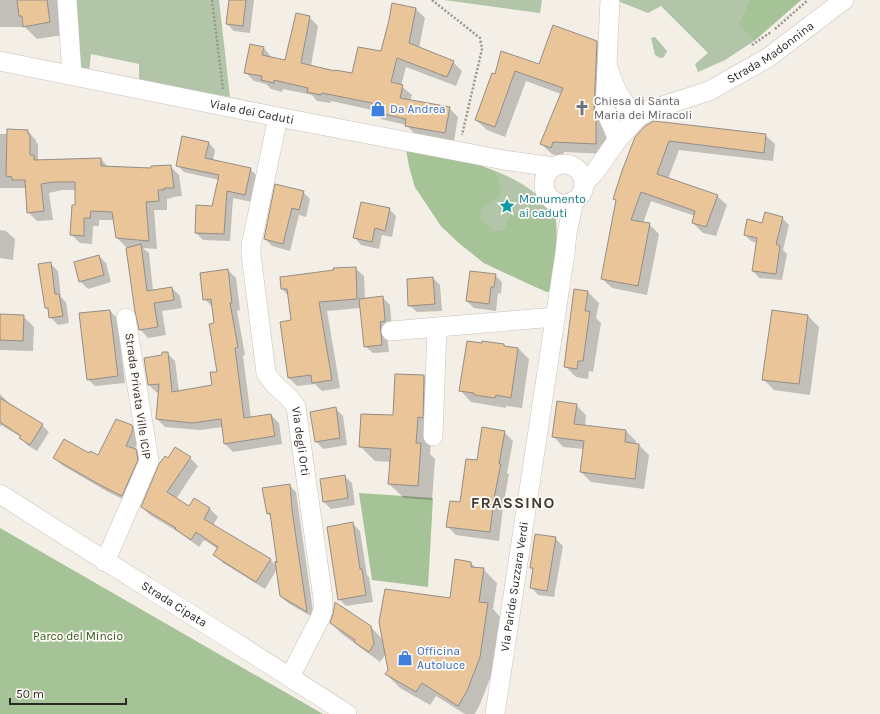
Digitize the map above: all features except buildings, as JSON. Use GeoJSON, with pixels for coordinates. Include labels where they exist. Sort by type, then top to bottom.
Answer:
{"type":"FeatureCollection","features":[{"type":"Feature","properties":{"kind":"street"},"geometry":{"type":"LineString","coordinates":[[67,0],[72,75]]}},
{"type":"Feature","properties":{"kind":"street"},"geometry":{"type":"LineString","coordinates":[[610,0],[605,110],[618,139]]}},
{"type":"Feature","properties":{"kind":"street","name":"Strada Madonnina"},"geometry":{"type":"LineString","coordinates":[[638,117],[650,110],[708,91],[769,58],[844,0]]}},
{"type":"Feature","properties":{"kind":"street","name":"Viale dei Caduti"},"geometry":{"type":"LineString","coordinates":[[0,62],[504,160],[554,167]]}},
{"type":"Feature","properties":{"kind":"street"},"geometry":{"type":"LineString","coordinates":[[584,183],[581,175],[574,167],[565,164],[554,167],[548,172],[544,186],[558,198],[580,195],[584,183],[595,172],[618,139],[638,117],[627,108],[614,87],[608,66]]}},
{"type":"Feature","properties":{"kind":"street","name":"Via degli Orti"},"geometry":{"type":"LineString","coordinates":[[278,117],[251,246],[251,254],[266,373],[274,386],[292,400],[296,407],[323,599],[323,610],[320,618],[290,677]]}},
{"type":"Feature","properties":{"kind":"street"},"geometry":{"type":"LineString","coordinates":[[574,167],[605,156]]}},
{"type":"Feature","properties":{"kind":"street","name":"Viale dei Caduti"},"geometry":{"type":"LineString","coordinates":[[504,160],[529,176],[558,198]]}},
{"type":"Feature","properties":{"kind":"street","name":"Via Paride Suzzara Verdi"},"geometry":{"type":"LineString","coordinates":[[495,714],[565,253],[567,233],[558,198]]}},
{"type":"Feature","properties":{"kind":"street"},"geometry":{"type":"LineString","coordinates":[[391,331],[555,317]]}},
{"type":"Feature","properties":{"kind":"street","name":"Strada Privata Ville ICIP"},"geometry":{"type":"LineString","coordinates":[[105,562],[149,461],[126,318]]}},
{"type":"Feature","properties":{"kind":"street"},"geometry":{"type":"LineString","coordinates":[[432,436],[437,327]]}},
{"type":"Feature","properties":{"kind":"street","name":"Strada Cipata"},"geometry":{"type":"LineString","coordinates":[[0,494],[105,562],[347,714]]}},
{"type":"Feature","properties":{"kind":"path"},"geometry":{"type":"LineString","coordinates":[[212,0],[224,96],[227,107]]}},
{"type":"Feature","properties":{"kind":"path"},"geometry":{"type":"LineString","coordinates":[[432,0],[480,38],[482,49],[458,151]]}},
{"type":"Feature","properties":{"kind":"path"},"geometry":{"type":"LineString","coordinates":[[749,48],[774,30],[808,0]]}},
{"type":"Feature","properties":{"kind":"green space"},"geometry":{"type":"Polygon","coordinates":[[[74,0],[219,0],[230,97],[139,81],[139,64],[91,54],[89,71],[77,68],[74,0]]]}},
{"type":"Feature","properties":{"kind":"green space"},"geometry":{"type":"Polygon","coordinates":[[[444,0],[542,0],[540,13],[444,0]]]}},
{"type":"Feature","properties":{"kind":"green space"},"geometry":{"type":"Polygon","coordinates":[[[620,0],[801,0],[754,41],[725,60],[698,72],[695,64],[708,53],[661,6],[648,13],[620,2],[620,0]]]}},
{"type":"Feature","properties":{"kind":"green space"},"geometry":{"type":"Polygon","coordinates":[[[750,0],[801,0],[754,41],[739,24],[750,0]]]}},
{"type":"Feature","properties":{"kind":"green space"},"geometry":{"type":"Polygon","coordinates":[[[655,37],[667,51],[664,57],[660,58],[655,55],[651,38],[655,37]]]}},
{"type":"Feature","properties":{"kind":"green space"},"geometry":{"type":"Polygon","coordinates":[[[406,150],[461,159],[495,171],[500,186],[501,195],[483,208],[480,218],[494,231],[503,231],[511,215],[526,209],[541,217],[555,216],[558,251],[551,291],[547,292],[484,263],[441,226],[415,187],[406,150]]]}},
{"type":"Feature","properties":{"kind":"green space"},"geometry":{"type":"Polygon","coordinates":[[[461,159],[498,172],[521,183],[532,190],[554,213],[556,231],[547,292],[484,263],[441,226],[415,187],[409,166],[461,159]]]}},
{"type":"Feature","properties":{"kind":"green space"},"geometry":{"type":"Polygon","coordinates":[[[359,493],[433,498],[428,587],[372,580],[359,493]]]}},
{"type":"Feature","properties":{"kind":"green space","name":"Parco del Mincio"},"geometry":{"type":"Polygon","coordinates":[[[0,528],[323,714],[0,714],[0,528]]]}},
{"type":"Feature","properties":{"kind":"place","name":"Chiesa di Santa Maria dei Miracoli"},"geometry":{"type":"Point","coordinates":[582,108]}},
{"type":"Feature","properties":{"kind":"place","name":"Da Andrea"},"geometry":{"type":"Point","coordinates":[378,109]}},
{"type":"Feature","properties":{"kind":"place","name":"Monumento ai caduti"},"geometry":{"type":"Point","coordinates":[507,206]}},
{"type":"Feature","properties":{"kind":"place","name":"Officina Autoluce"},"geometry":{"type":"Point","coordinates":[405,658]}},
{"type":"Feature","properties":{"kind":"district","name":"FRASSINO"},"geometry":{"type":"Point","coordinates":[513,502]}}]}
